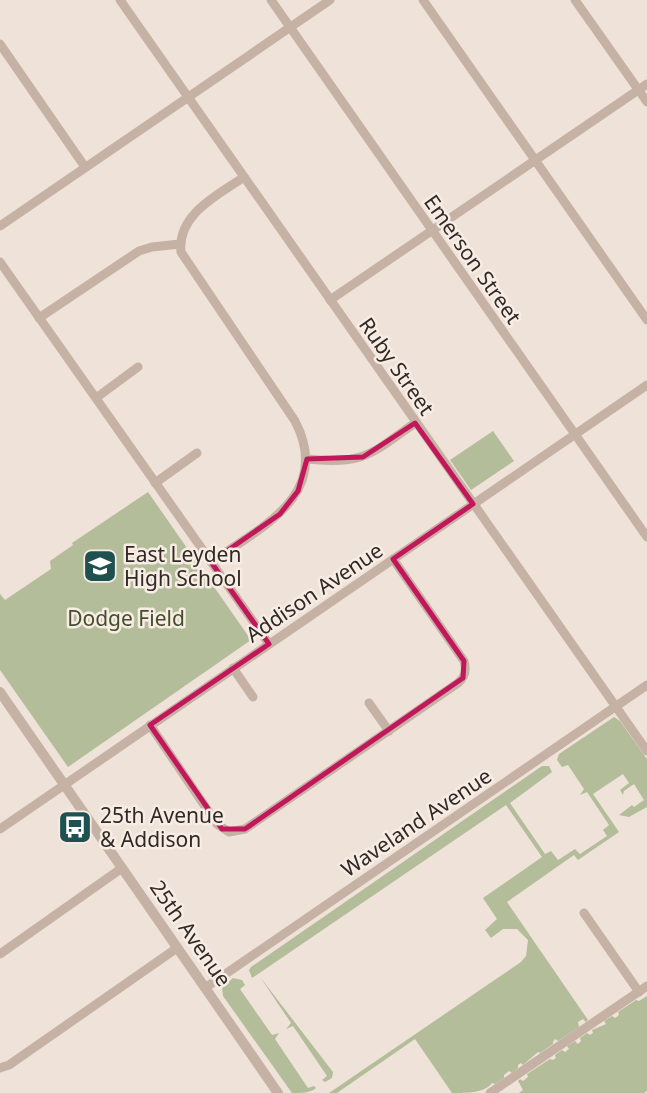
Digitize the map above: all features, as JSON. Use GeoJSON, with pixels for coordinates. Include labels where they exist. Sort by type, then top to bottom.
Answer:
{"type":"FeatureCollection","features":[{"type":"Feature","properties":{"kind":"street","name":"Ruby Street"},"geometry":{"type":"LineString","coordinates":[[120,0],[647,751]]}},
{"type":"Feature","properties":{"kind":"street","name":"Emerson Street"},"geometry":{"type":"LineString","coordinates":[[271,0],[647,537]]}},
{"type":"Feature","properties":{"kind":"street"},"geometry":{"type":"LineString","coordinates":[[0,226],[330,0]]}},
{"type":"Feature","properties":{"kind":"street"},"geometry":{"type":"LineString","coordinates":[[423,0],[647,320]]}},
{"type":"Feature","properties":{"kind":"street"},"geometry":{"type":"LineString","coordinates":[[575,0],[647,102]]}},
{"type":"Feature","properties":{"kind":"street"},"geometry":{"type":"LineString","coordinates":[[0,44],[85,167]]}},
{"type":"Feature","properties":{"kind":"street"},"geometry":{"type":"LineString","coordinates":[[330,300],[647,84]]}},
{"type":"Feature","properties":{"kind":"street"},"geometry":{"type":"LineString","coordinates":[[211,562],[280,514],[298,491],[307,459],[295,421],[185,261],[180,244],[195,212],[244,177]]}},
{"type":"Feature","properties":{"kind":"street"},"geometry":{"type":"LineString","coordinates":[[39,318],[139,251],[180,244]]}},
{"type":"Feature","properties":{"kind":"street"},"geometry":{"type":"LineString","coordinates":[[0,262],[269,644]]}},
{"type":"Feature","properties":{"kind":"street"},"geometry":{"type":"LineString","coordinates":[[96,398],[138,367]]}},
{"type":"Feature","properties":{"kind":"street","name":"Addison Avenue"},"geometry":{"type":"LineString","coordinates":[[0,829],[647,385]]}},
{"type":"Feature","properties":{"kind":"street"},"geometry":{"type":"LineString","coordinates":[[307,459],[340,462],[363,457],[415,422]]}},
{"type":"Feature","properties":{"kind":"street"},"geometry":{"type":"LineString","coordinates":[[156,482],[197,453]]}},
{"type":"Feature","properties":{"kind":"street"},"geometry":{"type":"LineString","coordinates":[[150,725],[217,824],[229,832],[245,829],[389,731],[458,683],[463,678],[466,667],[393,559]]}},
{"type":"Feature","properties":{"kind":"street"},"geometry":{"type":"LineString","coordinates":[[233,668],[253,697]]}},
{"type":"Feature","properties":{"kind":"street","name":"Waveland Avenue"},"geometry":{"type":"LineString","coordinates":[[205,988],[647,685]]}},
{"type":"Feature","properties":{"kind":"street","name":"25th Avenue"},"geometry":{"type":"LineString","coordinates":[[0,691],[278,1093]]}},
{"type":"Feature","properties":{"kind":"street"},"geometry":{"type":"LineString","coordinates":[[369,703],[389,731]]}},
{"type":"Feature","properties":{"kind":"street"},"geometry":{"type":"LineString","coordinates":[[0,954],[122,868]]}},
{"type":"Feature","properties":{"kind":"street"},"geometry":{"type":"LineString","coordinates":[[490,1093],[643,989],[584,913]]}},
{"type":"Feature","properties":{"kind":"street"},"geometry":{"type":"LineString","coordinates":[[0,1068],[9,1065],[177,948]]}},
{"type":"Feature","properties":{"kind":"highlighted area"},"geometry":{"type":"Polygon","coordinates":[[[415,423],[473,504],[393,559],[464,661],[463,678],[245,829],[222,829],[150,725],[269,644],[211,562],[280,514],[298,491],[307,459],[363,457],[415,423]]]}},
{"type":"Feature","properties":{"kind":"green space"},"geometry":{"type":"Polygon","coordinates":[[[493,431],[514,461],[471,490],[450,460],[493,431]]]}},
{"type":"Feature","properties":{"kind":"green space","name":"Dodge Field"},"geometry":{"type":"Polygon","coordinates":[[[148,492],[251,640],[68,767],[0,670],[0,594],[5,600],[51,569],[50,561],[73,545],[72,543],[148,492]]]}},
{"type":"Feature","properties":{"kind":"green space"},"geometry":{"type":"Polygon","coordinates":[[[614,717],[620,721],[647,759],[647,807],[629,817],[619,815],[644,800],[634,784],[624,791],[623,795],[620,790],[629,783],[623,774],[593,794],[619,832],[578,860],[574,855],[507,902],[588,1020],[578,1022],[579,1027],[558,1041],[555,1039],[553,1044],[523,1065],[518,1065],[512,1073],[509,1071],[504,1078],[480,1091],[452,1093],[415,1039],[337,1093],[329,1093],[521,962],[526,956],[528,940],[517,929],[503,929],[491,938],[485,930],[497,919],[483,898],[542,857],[506,805],[252,978],[249,970],[251,967],[542,766],[549,766],[552,772],[510,803],[545,854],[551,851],[558,860],[575,849],[580,854],[607,836],[603,830],[609,825],[587,792],[580,795],[584,789],[568,765],[562,767],[557,760],[559,754],[614,717]]]}},
{"type":"Feature","properties":{"kind":"green space"},"geometry":{"type":"Polygon","coordinates":[[[260,977],[333,1072],[332,1078],[325,1082],[322,1080],[327,1076],[293,1026],[286,1029],[291,1023],[260,977]]]}},
{"type":"Feature","properties":{"kind":"green space"},"geometry":{"type":"Polygon","coordinates":[[[233,978],[242,980],[245,985],[240,989],[272,1035],[279,1033],[275,1039],[308,1088],[316,1088],[308,1092],[292,1093],[223,996],[222,988],[233,978]]]}},
{"type":"Feature","properties":{"kind":"green space"},"geometry":{"type":"Polygon","coordinates":[[[647,996],[647,1091],[519,1093],[523,1090],[518,1081],[520,1079],[523,1081],[528,1077],[527,1074],[556,1058],[555,1055],[562,1050],[565,1052],[569,1049],[567,1046],[575,1041],[578,1044],[580,1038],[587,1033],[590,1035],[592,1030],[606,1024],[604,1021],[612,1016],[615,1018],[619,1015],[618,1012],[647,996]]]}},
{"type":"Feature","properties":{"kind":"place","name":"East Leyden High School"},"geometry":{"type":"Point","coordinates":[100,566]}},
{"type":"Feature","properties":{"kind":"place","name":"25th Avenue & Addison"},"geometry":{"type":"Point","coordinates":[75,827]}}]}
